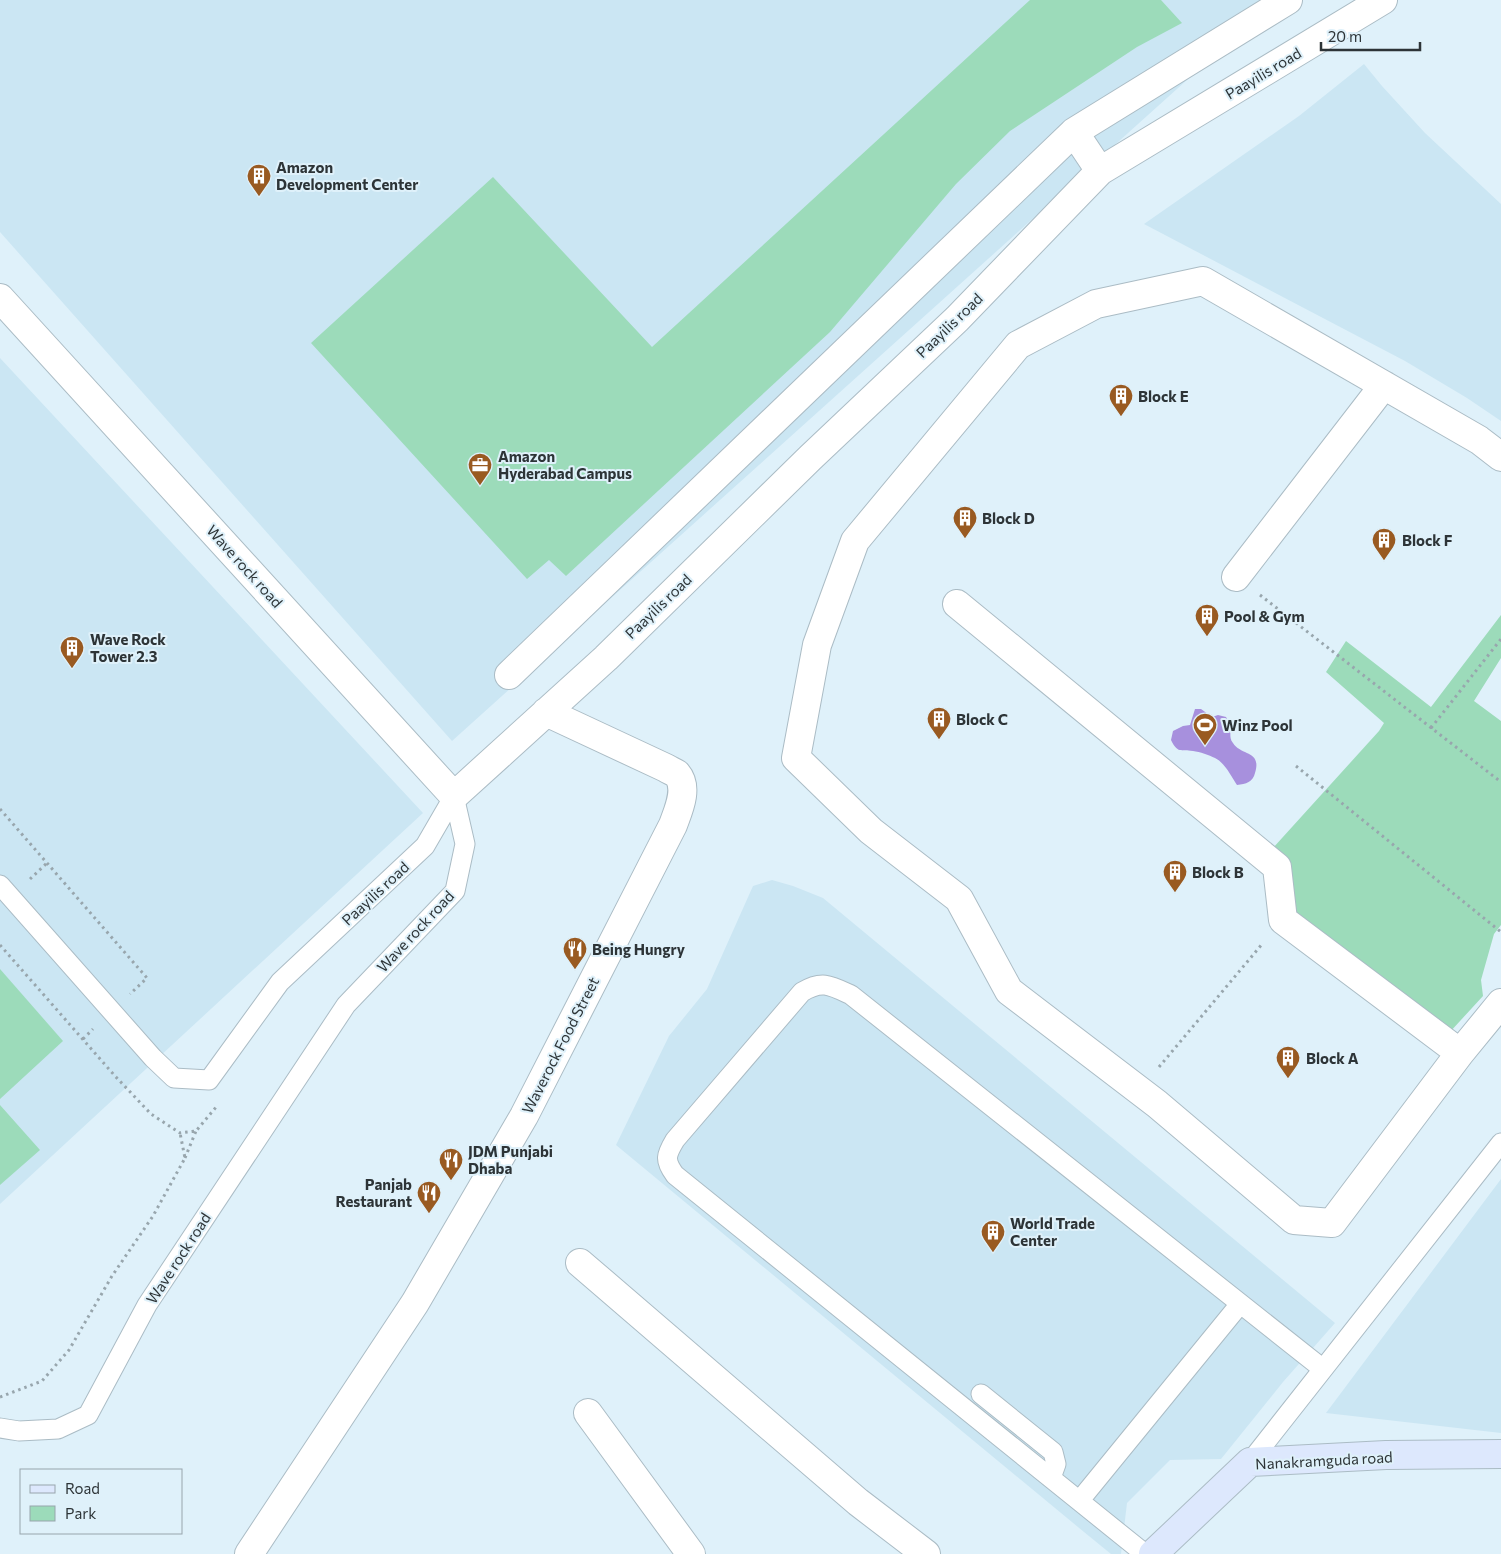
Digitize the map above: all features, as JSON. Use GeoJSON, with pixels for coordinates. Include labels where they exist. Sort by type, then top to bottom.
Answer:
{"type":"FeatureCollection","features":[{"type":"Feature","properties":{"kind":"main road","name":"Nanakramguda road"},"geometry":{"type":"LineString","coordinates":[[1153,1554],[1250,1462],[1386,1456],[1501,1454]]}},
{"type":"Feature","properties":{"kind":"street"},"geometry":{"type":"LineString","coordinates":[[510,675],[1074,132],[1288,0]]}},
{"type":"Feature","properties":{"kind":"street","name":"Paayilis road"},"geometry":{"type":"LineString","coordinates":[[454,796],[606,658],[810,458],[957,319],[1100,171],[1383,0]]}},
{"type":"Feature","properties":{"kind":"street"},"geometry":{"type":"LineString","coordinates":[[1074,132],[1100,171]]}},
{"type":"Feature","properties":{"kind":"street"},"geometry":{"type":"LineString","coordinates":[[1501,457],[1479,440],[1203,281],[1096,304],[1018,345],[855,542],[817,645],[796,758],[871,831],[959,899],[1009,991],[1157,1104],[1294,1220],[1332,1224],[1460,1053],[1501,1003]]}},
{"type":"Feature","properties":{"kind":"street","name":"Wave rock road"},"geometry":{"type":"LineString","coordinates":[[0,298],[454,796]]}},
{"type":"Feature","properties":{"kind":"street"},"geometry":{"type":"LineString","coordinates":[[1236,577],[1384,385]]}},
{"type":"Feature","properties":{"kind":"street"},"geometry":{"type":"LineString","coordinates":[[957,604],[1277,867],[1283,920],[1460,1053]]}},
{"type":"Feature","properties":{"kind":"street","name":"Waverock Food Street"},"geometry":{"type":"LineString","coordinates":[[249,1554],[415,1303],[524,1116],[673,825],[680,806],[682,787],[677,774],[546,712]]}},
{"type":"Feature","properties":{"kind":"street"},"geometry":{"type":"LineString","coordinates":[[580,1263],[858,1502],[926,1554]]}},
{"type":"Feature","properties":{"kind":"street"},"geometry":{"type":"LineString","coordinates":[[588,1412],[691,1554]]}},
{"type":"Feature","properties":{"kind":"lane","name":"Paayilis road"},"geometry":{"type":"LineString","coordinates":[[0,885],[147,1051],[174,1078],[209,1080],[280,982],[425,846],[454,796]]}},
{"type":"Feature","properties":{"kind":"lane","name":"Wave rock road"},"geometry":{"type":"LineString","coordinates":[[0,1428],[19,1432],[58,1429],[88,1414],[147,1305],[346,1005],[455,891],[464,844],[454,796]]}},
{"type":"Feature","properties":{"kind":"lane"},"geometry":{"type":"LineString","coordinates":[[1145,1554],[675,1175],[668,1165],[668,1152],[675,1140],[802,992],[814,985],[831,985],[850,995],[1323,1369]]}},
{"type":"Feature","properties":{"kind":"lane"},"geometry":{"type":"LineString","coordinates":[[1250,1462],[1501,1143]]}},
{"type":"Feature","properties":{"kind":"lane"},"geometry":{"type":"LineString","coordinates":[[1080,1500],[1240,1304]]}},
{"type":"Feature","properties":{"kind":"lane"},"geometry":{"type":"LineString","coordinates":[[981,1394],[1053,1452],[1056,1464],[1051,1478]]}},
{"type":"Feature","properties":{"kind":"path"},"geometry":{"type":"LineString","coordinates":[[1236,577],[1501,782]]}},
{"type":"Feature","properties":{"kind":"path"},"geometry":{"type":"LineString","coordinates":[[1432,728],[1501,639]]}},
{"type":"Feature","properties":{"kind":"path"},"geometry":{"type":"LineString","coordinates":[[1296,766],[1501,932]]}},
{"type":"Feature","properties":{"kind":"path"},"geometry":{"type":"LineString","coordinates":[[0,809],[147,978]]}},
{"type":"Feature","properties":{"kind":"path"},"geometry":{"type":"LineString","coordinates":[[1139,1091],[1283,920]]}},
{"type":"Feature","properties":{"kind":"path"},"geometry":{"type":"LineString","coordinates":[[0,945],[115,1076]]}},
{"type":"Feature","properties":{"kind":"path"},"geometry":{"type":"LineString","coordinates":[[0,1397],[42,1381],[69,1350],[112,1276],[154,1216],[185,1158],[196,1131]]}},
{"type":"Feature","properties":{"kind":"path"},"geometry":{"type":"LineString","coordinates":[[180,1133],[185,1158]]}},
{"type":"Feature","properties":{"kind":"shaded area","name":"Amazon Hyderabad Campus"},"geometry":{"type":"Polygon","coordinates":[[[0,0],[1276,0],[452,741],[0,232],[0,0]]]}},
{"type":"Feature","properties":{"kind":"shaded area"},"geometry":{"type":"Polygon","coordinates":[[[1364,64],[1425,133],[1501,204],[1501,421],[1405,361],[1144,224],[1299,116],[1364,64]]]}},
{"type":"Feature","properties":{"kind":"shaded area"},"geometry":{"type":"Polygon","coordinates":[[[0,358],[423,813],[0,1204],[0,358]]]}},
{"type":"Feature","properties":{"kind":"shaded area","name":"Winz Pool"},"geometry":{"type":"Polygon","coordinates":[[[1195,709],[1201,709],[1212,717],[1218,715],[1226,717],[1230,725],[1233,743],[1256,760],[1255,773],[1251,780],[1237,785],[1219,760],[1199,752],[1180,750],[1176,747],[1171,740],[1173,731],[1190,725],[1195,709]]]}},
{"type":"Feature","properties":{"kind":"shaded area"},"geometry":{"type":"Polygon","coordinates":[[[772,880],[823,898],[1335,1323],[1283,1382],[1221,1459],[1170,1460],[1127,1503],[1121,1554],[1111,1554],[616,1145],[669,1036],[707,989],[753,886],[772,880]]]}},
{"type":"Feature","properties":{"kind":"shaded area"},"geometry":{"type":"Polygon","coordinates":[[[1501,1179],[1501,1433],[1326,1413],[1501,1179]]]}},
{"type":"Feature","properties":{"kind":"green space"},"geometry":{"type":"Polygon","coordinates":[[[1030,0],[1161,0],[1182,23],[1137,47],[1010,131],[956,184],[830,332],[566,576],[549,560],[527,579],[311,343],[493,177],[652,347],[1030,0]]]}},
{"type":"Feature","properties":{"kind":"green space"},"geometry":{"type":"Polygon","coordinates":[[[1501,615],[1501,658],[1474,701],[1501,721],[1501,925],[1494,934],[1481,980],[1483,996],[1449,1033],[1292,914],[1273,848],[1379,731],[1384,723],[1326,672],[1346,641],[1431,707],[1501,615]]]}},
{"type":"Feature","properties":{"kind":"green space"},"geometry":{"type":"Polygon","coordinates":[[[0,969],[63,1041],[0,1099],[0,969]]]}},
{"type":"Feature","properties":{"kind":"green space"},"geometry":{"type":"Polygon","coordinates":[[[0,1105],[40,1150],[0,1185],[0,1105]]]}},
{"type":"Feature","properties":{"kind":"place","name":"Amazon Development Center"},"geometry":{"type":"Point","coordinates":[259,197]}},
{"type":"Feature","properties":{"kind":"place","name":"Block E"},"geometry":{"type":"Point","coordinates":[1121,417]}},
{"type":"Feature","properties":{"kind":"place","name":"Amazon Hyderabad Campus"},"geometry":{"type":"Point","coordinates":[480,486]}},
{"type":"Feature","properties":{"kind":"place","name":"Block D"},"geometry":{"type":"Point","coordinates":[965,539]}},
{"type":"Feature","properties":{"kind":"place","name":"Block F"},"geometry":{"type":"Point","coordinates":[1384,561]}},
{"type":"Feature","properties":{"kind":"place","name":"Pool & Gym"},"geometry":{"type":"Point","coordinates":[1207,637]}},
{"type":"Feature","properties":{"kind":"place","name":"Wave Rock Tower 2.3"},"geometry":{"type":"Point","coordinates":[72,669]}},
{"type":"Feature","properties":{"kind":"place","name":"Block C"},"geometry":{"type":"Point","coordinates":[939,740]}},
{"type":"Feature","properties":{"kind":"place","name":"Winz Pool"},"geometry":{"type":"Point","coordinates":[1205,746]}},
{"type":"Feature","properties":{"kind":"place","name":"Block B"},"geometry":{"type":"Point","coordinates":[1175,893]}},
{"type":"Feature","properties":{"kind":"place","name":"Being Hungry"},"geometry":{"type":"Point","coordinates":[575,970]}},
{"type":"Feature","properties":{"kind":"place","name":"Block A"},"geometry":{"type":"Point","coordinates":[1288,1079]}},
{"type":"Feature","properties":{"kind":"place","name":"JDM Punjabi Dhaba"},"geometry":{"type":"Point","coordinates":[451,1181]}},
{"type":"Feature","properties":{"kind":"place","name":"Panjab Restaurant"},"geometry":{"type":"Point","coordinates":[429,1214]}},
{"type":"Feature","properties":{"kind":"place","name":"World Trade Center"},"geometry":{"type":"Point","coordinates":[993,1253]}}]}
